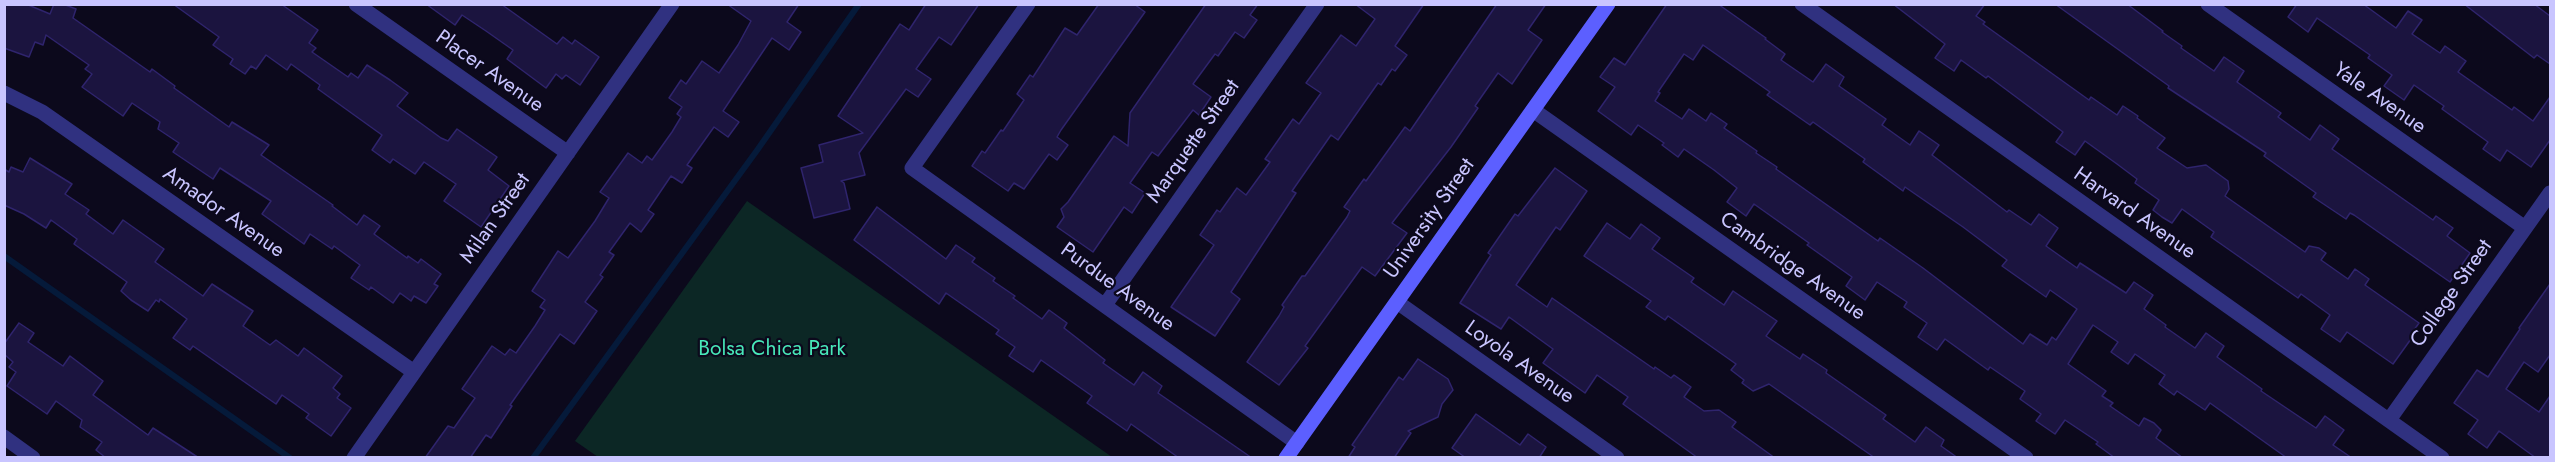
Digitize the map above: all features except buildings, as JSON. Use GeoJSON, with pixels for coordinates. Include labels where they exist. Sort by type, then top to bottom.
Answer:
{"type":"FeatureCollection","features":[{"type":"Feature","properties":{"kind":"street","name":"Placer Avenue"},"geometry":{"type":"LineString","coordinates":[[356,4],[568,153]]}},
{"type":"Feature","properties":{"kind":"street","name":"Milan Street"},"geometry":{"type":"LineString","coordinates":[[354,458],[672,4]]}},
{"type":"Feature","properties":{"kind":"street","name":"Purdue Avenue"},"geometry":{"type":"LineString","coordinates":[[1028,4],[912,168],[1296,443]]}},
{"type":"Feature","properties":{"kind":"street","name":"Marquette Street"},"geometry":{"type":"LineString","coordinates":[[1105,305],[1317,4]]}},
{"type":"Feature","properties":{"kind":"street","name":"University Street"},"geometry":{"type":"LineString","coordinates":[[1287,458],[1608,4]]}},
{"type":"Feature","properties":{"kind":"street","name":"Harvard Avenue"},"geometry":{"type":"LineString","coordinates":[[1802,4],[2442,458]]}},
{"type":"Feature","properties":{"kind":"street","name":"Yale Avenue"},"geometry":{"type":"LineString","coordinates":[[2208,4],[2525,228]]}},
{"type":"Feature","properties":{"kind":"street","name":"Amador Avenue"},"geometry":{"type":"LineString","coordinates":[[4,93],[42,112],[414,372]]}},
{"type":"Feature","properties":{"kind":"street","name":"Cambridge Avenue"},"geometry":{"type":"LineString","coordinates":[[1533,110],[2026,458]]}},
{"type":"Feature","properties":{"kind":"street","name":"College Street"},"geometry":{"type":"LineString","coordinates":[[2389,420],[2550,193]]}},
{"type":"Feature","properties":{"kind":"street","name":"Loyola Avenue"},"geometry":{"type":"LineString","coordinates":[[1397,302],[1617,458]]}},
{"type":"Feature","properties":{"kind":"street"},"geometry":{"type":"LineString","coordinates":[[4,437],[33,458]]}},
{"type":"Feature","properties":{"kind":"green space","name":"Bolsa Chica Park"},"geometry":{"type":"Polygon","coordinates":[[[747,201],[1112,457],[598,457],[575,441],[747,201]]]}},
{"type":"Feature","properties":{"kind":"waterway"},"geometry":{"type":"LineString","coordinates":[[533,458],[758,149],[859,4]]}},
{"type":"Feature","properties":{"kind":"waterway"},"geometry":{"type":"LineString","coordinates":[[4,256],[290,458]]}}]}
